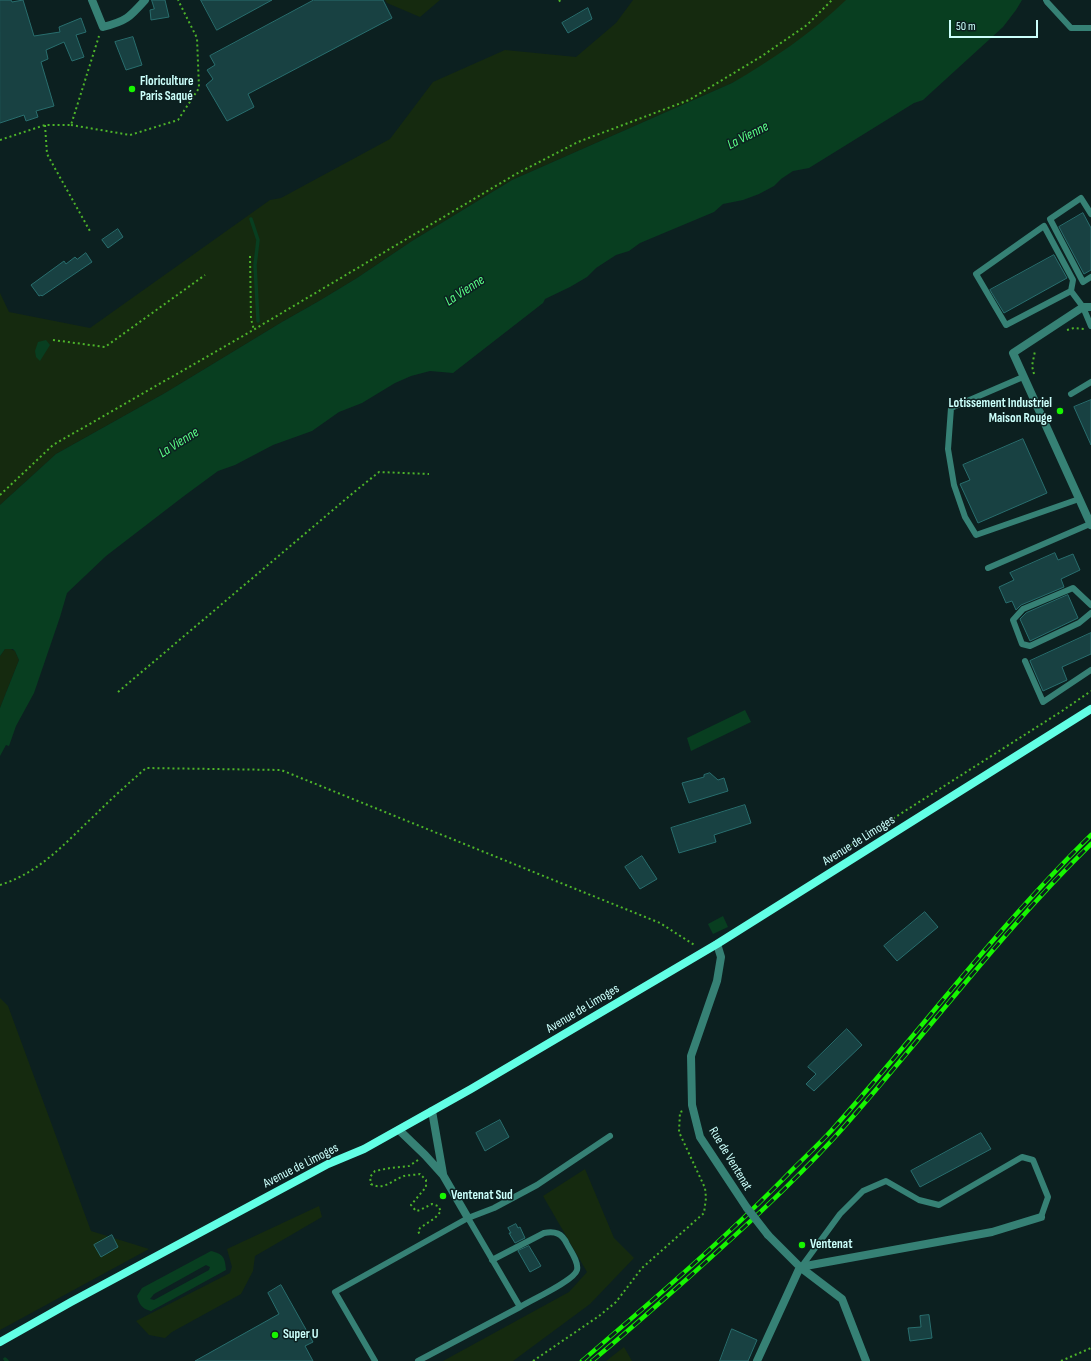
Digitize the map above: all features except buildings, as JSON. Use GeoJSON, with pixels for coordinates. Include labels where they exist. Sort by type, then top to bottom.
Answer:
{"type":"FeatureCollection","features":[{"type":"Feature","properties":{"kind":"main road","name":"Avenue de Limoges"},"geometry":{"type":"LineString","coordinates":[[0,1342],[71,1302],[328,1164],[364,1149],[432,1111],[717,944],[1091,709]]}},
{"type":"Feature","properties":{"kind":"street"},"geometry":{"type":"LineString","coordinates":[[92,0],[103,27],[117,24],[129,18],[145,0]]}},
{"type":"Feature","properties":{"kind":"street"},"geometry":{"type":"LineString","coordinates":[[1087,307],[1013,354],[1091,524]]}},
{"type":"Feature","properties":{"kind":"street","name":"Rue de Ventenat"},"geometry":{"type":"LineString","coordinates":[[717,944],[721,957],[717,981],[691,1056],[692,1105],[700,1137],[747,1208],[768,1235],[801,1267],[842,1299],[866,1361]]}},
{"type":"Feature","properties":{"kind":"street"},"geometry":{"type":"LineString","coordinates":[[432,1111],[443,1175]]}},
{"type":"Feature","properties":{"kind":"street"},"geometry":{"type":"LineString","coordinates":[[398,1130],[425,1155],[443,1175],[468,1218]]}},
{"type":"Feature","properties":{"kind":"street"},"geometry":{"type":"LineString","coordinates":[[757,1361],[801,1267],[992,1232],[1041,1217]]}},
{"type":"Feature","properties":{"kind":"lane"},"geometry":{"type":"LineString","coordinates":[[1046,0],[1071,28],[1091,28]]}},
{"type":"Feature","properties":{"kind":"lane"},"geometry":{"type":"LineString","coordinates":[[1091,214],[1081,198],[1050,219],[1083,282],[1091,277]]}},
{"type":"Feature","properties":{"kind":"lane"},"geometry":{"type":"LineString","coordinates":[[1044,226],[1073,280],[1071,291],[1006,325],[976,274],[1044,226]]}},
{"type":"Feature","properties":{"kind":"lane"},"geometry":{"type":"LineString","coordinates":[[1071,291],[1087,307],[1088,328]]}},
{"type":"Feature","properties":{"kind":"lane"},"geometry":{"type":"LineString","coordinates":[[1024,377],[951,408],[948,449],[954,485],[965,516],[976,535],[1079,499]]}},
{"type":"Feature","properties":{"kind":"lane"},"geometry":{"type":"LineString","coordinates":[[1071,394],[1091,382]]}},
{"type":"Feature","properties":{"kind":"lane"},"geometry":{"type":"LineString","coordinates":[[988,568],[1091,524]]}},
{"type":"Feature","properties":{"kind":"lane"},"geometry":{"type":"LineString","coordinates":[[1091,605],[1073,588],[1023,609],[1013,620],[1022,644],[1030,646],[1079,623],[1091,613]]}},
{"type":"Feature","properties":{"kind":"lane"},"geometry":{"type":"LineString","coordinates":[[1025,661],[1043,702],[1091,670]]}},
{"type":"Feature","properties":{"kind":"lane"},"geometry":{"type":"LineString","coordinates":[[375,1361],[334,1292],[468,1218],[494,1208],[537,1185],[610,1136]]}},
{"type":"Feature","properties":{"kind":"lane"},"geometry":{"type":"LineString","coordinates":[[801,1267],[840,1214],[863,1191],[886,1181],[919,1200],[939,1205],[1022,1157],[1033,1160],[1048,1197],[1041,1217]]}},
{"type":"Feature","properties":{"kind":"lane"},"geometry":{"type":"LineString","coordinates":[[468,1218],[520,1307]]}},
{"type":"Feature","properties":{"kind":"lane"},"geometry":{"type":"LineString","coordinates":[[418,1361],[571,1279],[577,1270],[577,1263],[564,1238],[560,1234],[553,1232],[544,1233],[492,1260]]}},
{"type":"Feature","properties":{"kind":"path"},"geometry":{"type":"LineString","coordinates":[[0,140],[45,125],[71,125],[130,135],[178,120],[199,88],[197,38],[178,0]]}},
{"type":"Feature","properties":{"kind":"path"},"geometry":{"type":"LineString","coordinates":[[559,0],[562,4]]}},
{"type":"Feature","properties":{"kind":"path"},"geometry":{"type":"LineString","coordinates":[[0,495],[52,446],[254,330],[516,174],[578,142],[689,100],[762,56],[807,25],[832,0]]}},
{"type":"Feature","properties":{"kind":"path"},"geometry":{"type":"LineString","coordinates":[[71,125],[91,58],[103,27]]}},
{"type":"Feature","properties":{"kind":"path"},"geometry":{"type":"LineString","coordinates":[[45,125],[47,154],[91,233]]}},
{"type":"Feature","properties":{"kind":"path"},"geometry":{"type":"LineString","coordinates":[[250,256],[251,318],[254,330]]}},
{"type":"Feature","properties":{"kind":"path"},"geometry":{"type":"LineString","coordinates":[[53,340],[105,347],[205,275]]}},
{"type":"Feature","properties":{"kind":"path"},"geometry":{"type":"LineString","coordinates":[[1063,331],[1074,328],[1088,328]]}},
{"type":"Feature","properties":{"kind":"path"},"geometry":{"type":"LineString","coordinates":[[1035,376],[1032,366],[1034,352],[1038,347]]}},
{"type":"Feature","properties":{"kind":"path"},"geometry":{"type":"LineString","coordinates":[[118,692],[379,472],[429,474]]}},
{"type":"Feature","properties":{"kind":"path"},"geometry":{"type":"LineString","coordinates":[[835,870],[828,860],[1091,691]]}},
{"type":"Feature","properties":{"kind":"path"},"geometry":{"type":"LineString","coordinates":[[0,885],[15,880],[39,866],[66,844],[96,813],[146,768],[281,770],[660,923],[697,946]]}},
{"type":"Feature","properties":{"kind":"path"},"geometry":{"type":"LineString","coordinates":[[533,1361],[599,1316],[616,1302],[642,1268],[704,1213],[706,1198],[705,1188],[679,1132],[680,1112],[692,1105]]}},
{"type":"Feature","properties":{"kind":"path"},"geometry":{"type":"LineString","coordinates":[[420,1159],[409,1166],[375,1171],[370,1177],[371,1184],[376,1187],[384,1186],[404,1176],[420,1174],[426,1180],[426,1187],[411,1206],[416,1211],[432,1204],[438,1206],[441,1211],[435,1218],[420,1228],[418,1231],[421,1236]]}},
{"type":"Feature","properties":{"kind":"path"},"geometry":{"type":"LineString","coordinates":[[1061,1361],[1091,1348]]}},
{"type":"Feature","properties":{"kind":"shaded area"},"geometry":{"type":"Polygon","coordinates":[[[385,0],[440,0],[420,17],[387,3],[385,0]]]}},
{"type":"Feature","properties":{"kind":"shaded area"},"geometry":{"type":"Polygon","coordinates":[[[633,0],[869,0],[830,36],[732,83],[512,180],[412,241],[357,278],[319,301],[165,393],[56,454],[0,505],[0,293],[9,312],[90,328],[270,200],[281,198],[390,139],[433,82],[505,50],[576,57],[616,23],[633,0]]]}},
{"type":"Feature","properties":{"kind":"shaded area"},"geometry":{"type":"Polygon","coordinates":[[[8,648],[15,651],[19,660],[0,708],[0,656],[5,649],[8,648]]]}},
{"type":"Feature","properties":{"kind":"shaded area"},"geometry":{"type":"Polygon","coordinates":[[[0,998],[8,1006],[91,1231],[149,1249],[0,1330],[0,998]]]}},
{"type":"Feature","properties":{"kind":"shaded area"},"geometry":{"type":"Polygon","coordinates":[[[585,1169],[614,1238],[634,1258],[590,1304],[513,1361],[443,1361],[569,1292],[587,1272],[543,1196],[585,1169]]]}},
{"type":"Feature","properties":{"kind":"shaded area"},"geometry":{"type":"Polygon","coordinates":[[[319,1206],[322,1217],[255,1256],[253,1271],[241,1294],[172,1332],[165,1338],[149,1335],[136,1321],[230,1273],[232,1267],[227,1249],[319,1206]]]}},
{"type":"Feature","properties":{"kind":"shaded area"},"geometry":{"type":"Polygon","coordinates":[[[624,1347],[632,1361],[606,1361],[624,1347]]]}},
{"type":"Feature","properties":{"kind":"water","name":"La Vienne"},"geometry":{"type":"Polygon","coordinates":[[[846,0],[1022,0],[1003,27],[923,100],[914,103],[809,168],[793,171],[774,186],[759,194],[743,200],[723,204],[714,212],[640,243],[629,251],[616,255],[596,268],[587,277],[545,299],[543,303],[453,373],[430,371],[411,376],[395,383],[362,403],[339,412],[312,431],[273,445],[235,465],[218,471],[184,496],[106,556],[67,593],[34,693],[16,726],[9,746],[6,745],[0,756],[0,708],[19,660],[13,649],[5,649],[0,656],[0,505],[56,454],[165,393],[319,301],[357,278],[412,241],[512,180],[732,83],[792,45],[846,0]]]}},
{"type":"Feature","properties":{"kind":"water"},"geometry":{"type":"Polygon","coordinates":[[[46,340],[50,345],[40,361],[36,357],[35,351],[38,342],[46,340]]]}},
{"type":"Feature","properties":{"kind":"water"},"geometry":{"type":"Polygon","coordinates":[[[745,710],[751,722],[691,751],[687,738],[745,710]]]}},
{"type":"Feature","properties":{"kind":"water"},"geometry":{"type":"Polygon","coordinates":[[[723,916],[728,927],[713,934],[708,924],[723,916]]]}},
{"type":"Feature","properties":{"kind":"water"},"geometry":{"type":"Polygon","coordinates":[[[211,1251],[221,1255],[225,1262],[226,1270],[151,1311],[141,1306],[137,1296],[142,1288],[211,1251]],[[206,1265],[154,1294],[150,1299],[154,1300],[209,1270],[210,1267],[206,1265]]]}},
{"type":"Feature","properties":{"kind":"waterway"},"geometry":{"type":"LineString","coordinates":[[251,219],[258,240],[255,265],[258,321]]}},
{"type":"Feature","properties":{"kind":"railway"},"geometry":{"type":"LineString","coordinates":[[582,1361],[716,1244],[826,1136],[864,1094],[1023,906],[1091,835]]}},
{"type":"Feature","properties":{"kind":"railway"},"geometry":{"type":"LineString","coordinates":[[592,1361],[688,1278],[817,1157],[992,951],[1091,844]]}},
{"type":"Feature","properties":{"kind":"place","name":"Floriculture Paris Saqué"},"geometry":{"type":"Point","coordinates":[132,89]}},
{"type":"Feature","properties":{"kind":"place","name":"Lotissement Industriel Maison Rouge"},"geometry":{"type":"Point","coordinates":[1060,411]}},
{"type":"Feature","properties":{"kind":"place","name":"Ventenat Sud"},"geometry":{"type":"Point","coordinates":[443,1196]}},
{"type":"Feature","properties":{"kind":"place","name":"Ventenat"},"geometry":{"type":"Point","coordinates":[802,1245]}},
{"type":"Feature","properties":{"kind":"place","name":"Super U"},"geometry":{"type":"Point","coordinates":[275,1335]}}]}
